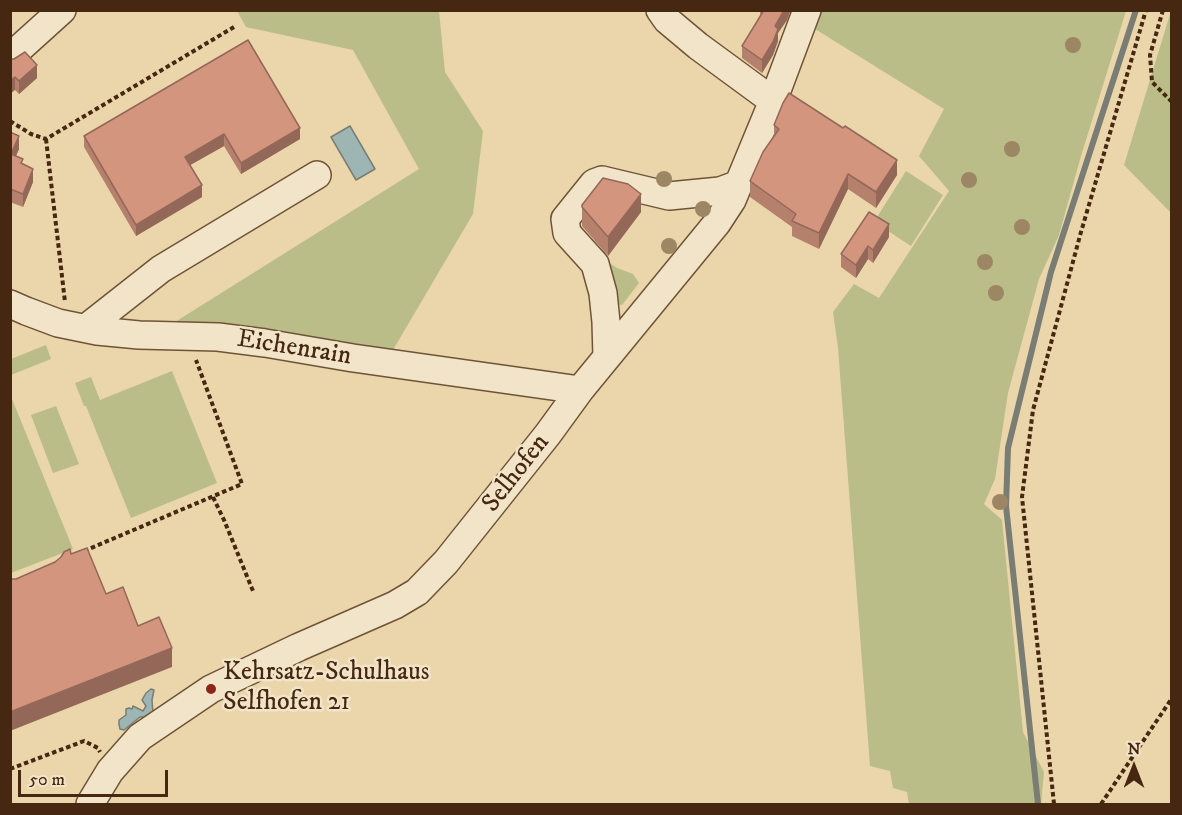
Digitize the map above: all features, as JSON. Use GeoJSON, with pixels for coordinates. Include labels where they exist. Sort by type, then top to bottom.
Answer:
{"type":"FeatureCollection","features":[{"type":"Feature","properties":{"kind":"street"},"geometry":{"type":"LineString","coordinates":[[10,57],[62,10]]}},
{"type":"Feature","properties":{"kind":"street"},"geometry":{"type":"LineString","coordinates":[[660,10],[667,20],[698,46],[772,101]]}},
{"type":"Feature","properties":{"kind":"street","name":"Selhofen"},"geometry":{"type":"LineString","coordinates":[[90,804],[110,771],[140,737],[211,689],[395,605],[417,592],[446,562],[580,390],[717,223],[739,184],[807,10]]}},
{"type":"Feature","properties":{"kind":"street"},"geometry":{"type":"LineString","coordinates":[[77,327],[161,269],[317,175]]}},
{"type":"Feature","properties":{"kind":"street"},"geometry":{"type":"LineString","coordinates":[[607,357],[603,293],[595,264],[567,233],[565,219],[594,183],[602,180],[669,196],[720,191],[739,184]]}},
{"type":"Feature","properties":{"kind":"street","name":"Eichenrain"},"geometry":{"type":"LineString","coordinates":[[16,311],[77,327],[139,335],[218,337],[580,390]]}},
{"type":"Feature","properties":{"kind":"path"},"geometry":{"type":"LineString","coordinates":[[1054,804],[1022,497],[1033,410],[1081,232],[1146,10]]}},
{"type":"Feature","properties":{"kind":"path"},"geometry":{"type":"LineString","coordinates":[[1163,10],[1149,55],[1152,81],[1172,102]]}},
{"type":"Feature","properties":{"kind":"path"},"geometry":{"type":"LineString","coordinates":[[45,139],[234,27]]}},
{"type":"Feature","properties":{"kind":"path"},"geometry":{"type":"LineString","coordinates":[[10,121],[31,134],[45,139]]}},
{"type":"Feature","properties":{"kind":"path"},"geometry":{"type":"LineString","coordinates":[[45,139],[77,327]]}},
{"type":"Feature","properties":{"kind":"path"},"geometry":{"type":"LineString","coordinates":[[82,552],[242,484],[187,336]]}},
{"type":"Feature","properties":{"kind":"path"},"geometry":{"type":"LineString","coordinates":[[213,497],[253,591]]}},
{"type":"Feature","properties":{"kind":"path"},"geometry":{"type":"LineString","coordinates":[[1101,804],[1172,698]]}},
{"type":"Feature","properties":{"kind":"path"},"geometry":{"type":"LineString","coordinates":[[10,769],[84,741],[98,748],[110,771]]}},
{"type":"Feature","properties":{"kind":"green space"},"geometry":{"type":"Polygon","coordinates":[[[812,10],[1126,11],[1059,235],[1039,279],[1008,393],[995,479],[984,504],[1002,520],[1023,732],[1044,772],[1041,804],[909,804],[907,792],[893,788],[890,771],[870,766],[838,348],[833,312],[854,284],[879,298],[949,191],[919,156],[944,109],[807,24],[812,10]]]}},
{"type":"Feature","properties":{"kind":"green space"},"geometry":{"type":"Polygon","coordinates":[[[237,11],[439,11],[445,72],[483,131],[473,214],[390,355],[213,323],[175,322],[419,169],[353,50],[246,27],[237,11]]]}},
{"type":"Feature","properties":{"kind":"green space"},"geometry":{"type":"Polygon","coordinates":[[[1172,11],[1171,213],[1124,165],[1172,11]]]}},
{"type":"Feature","properties":{"kind":"green space"},"geometry":{"type":"Polygon","coordinates":[[[906,171],[943,195],[911,246],[874,222],[906,171]]]}},
{"type":"Feature","properties":{"kind":"green space"},"geometry":{"type":"Polygon","coordinates":[[[611,264],[633,274],[639,283],[622,305],[617,304],[607,267],[611,264]]]}},
{"type":"Feature","properties":{"kind":"green space"},"geometry":{"type":"Polygon","coordinates":[[[46,345],[51,359],[11,375],[11,359],[46,345]]]}},
{"type":"Feature","properties":{"kind":"green space"},"geometry":{"type":"Polygon","coordinates":[[[172,371],[217,483],[131,518],[75,383],[91,377],[100,400],[172,371]]]}},
{"type":"Feature","properties":{"kind":"green space"},"geometry":{"type":"Polygon","coordinates":[[[10,394],[73,549],[11,573],[10,573],[10,394]]]}},
{"type":"Feature","properties":{"kind":"green space"},"geometry":{"type":"Polygon","coordinates":[[[56,406],[79,464],[53,473],[31,415],[56,406]]]}},
{"type":"Feature","properties":{"kind":"water"},"geometry":{"type":"Polygon","coordinates":[[[350,126],[375,169],[356,180],[331,137],[350,126]]]}},
{"type":"Feature","properties":{"kind":"water"},"geometry":{"type":"Polygon","coordinates":[[[151,689],[154,690],[153,713],[148,717],[140,717],[124,730],[120,729],[119,720],[126,715],[126,709],[132,709],[133,706],[143,711],[146,706],[142,700],[151,689]]]}},
{"type":"Feature","properties":{"kind":"building"},"geometry":{"type":"Polygon","coordinates":[[[764,10],[784,10],[775,26],[778,29],[773,42],[762,60],[742,46],[764,10]]]}},
{"type":"Feature","properties":{"kind":"building"},"geometry":{"type":"Polygon","coordinates":[[[248,40],[300,128],[241,163],[224,134],[185,157],[202,185],[136,225],[84,136],[248,40]]]}},
{"type":"Feature","properties":{"kind":"building"},"geometry":{"type":"Polygon","coordinates":[[[25,52],[37,65],[19,81],[15,77],[10,81],[10,59],[25,52]]]}},
{"type":"Feature","properties":{"kind":"building"},"geometry":{"type":"Polygon","coordinates":[[[789,93],[897,160],[876,192],[848,174],[819,233],[792,221],[796,214],[750,181],[763,152],[779,129],[774,125],[789,93]]]}},
{"type":"Feature","properties":{"kind":"building"},"geometry":{"type":"Polygon","coordinates":[[[10,132],[19,136],[11,154],[23,159],[21,163],[33,169],[23,194],[10,189],[10,132]]]}},
{"type":"Feature","properties":{"kind":"building"},"geometry":{"type":"Polygon","coordinates":[[[603,178],[628,184],[641,194],[608,237],[582,207],[603,178]]]}},
{"type":"Feature","properties":{"kind":"building"},"geometry":{"type":"Polygon","coordinates":[[[869,212],[889,224],[873,250],[868,246],[856,265],[841,254],[869,212]]]}},
{"type":"Feature","properties":{"kind":"building"},"geometry":{"type":"Polygon","coordinates":[[[87,548],[106,594],[123,587],[138,626],[159,617],[172,648],[10,712],[10,579],[16,579],[55,562],[70,549],[71,554],[87,548]]]}},
{"type":"Feature","properties":{"kind":"waterway"},"geometry":{"type":"LineString","coordinates":[[1038,804],[1006,506],[1008,448],[1051,272],[1136,10]]}},
{"type":"Feature","properties":{"kind":"place","name":"Kehrsatz-Schulhaus Selfhofen 21"},"geometry":{"type":"Point","coordinates":[211,689]}}]}
